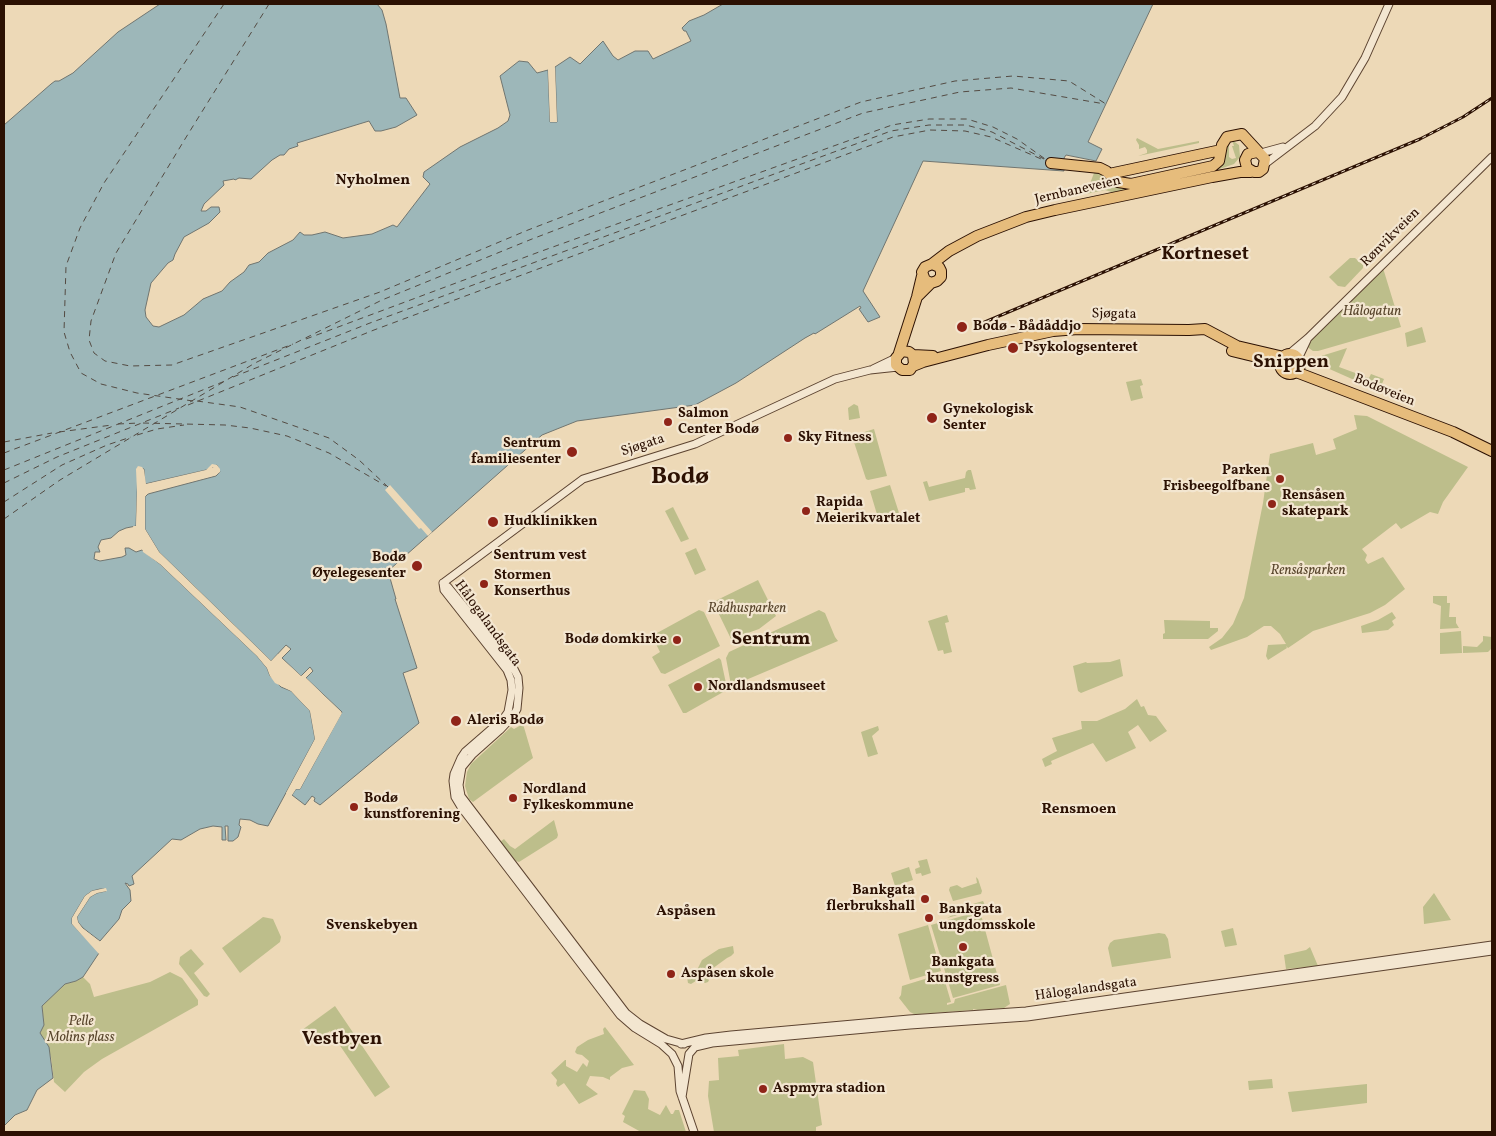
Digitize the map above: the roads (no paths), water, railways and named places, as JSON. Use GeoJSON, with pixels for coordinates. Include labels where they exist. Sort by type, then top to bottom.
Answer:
{"type":"FeatureCollection","features":[{"type":"Feature","properties":{"kind":"highway"},"geometry":{"type":"LineString","coordinates":[[1242,134],[1264,157],[1265,164]]}},
{"type":"Feature","properties":{"kind":"highway"},"geometry":{"type":"LineString","coordinates":[[1051,163],[1100,168],[1118,182],[1131,184],[1210,167],[1216,164],[1227,137],[1242,134]]}},
{"type":"Feature","properties":{"kind":"highway"},"geometry":{"type":"LineString","coordinates":[[1242,134],[1245,166],[1251,172]]}},
{"type":"Feature","properties":{"kind":"highway","name":"Jernbaneveien"},"geometry":{"type":"LineString","coordinates":[[1212,177],[1232,169],[1251,153],[1259,153]]}},
{"type":"Feature","properties":{"kind":"highway"},"geometry":{"type":"LineString","coordinates":[[1109,174],[1220,155]]}},
{"type":"Feature","properties":{"kind":"highway","name":"Jernbaneveien"},"geometry":{"type":"LineString","coordinates":[[897,359],[924,268],[956,248],[994,228],[1040,214],[1212,177],[1240,172],[1259,172],[1265,164]]}},
{"type":"Feature","properties":{"kind":"highway","name":"Jernbaneveien"},"geometry":{"type":"LineString","coordinates":[[917,296],[931,283],[939,280],[945,262],[956,248]]}},
{"type":"Feature","properties":{"kind":"highway"},"geometry":{"type":"LineString","coordinates":[[932,264],[938,266],[941,271]]}},
{"type":"Feature","properties":{"kind":"highway"},"geometry":{"type":"LineString","coordinates":[[922,276],[926,282],[931,283]]}},
{"type":"Feature","properties":{"kind":"highway","name":"Jernbaneveien"},"geometry":{"type":"LineString","coordinates":[[908,325],[908,340],[912,358]]}},
{"type":"Feature","properties":{"kind":"highway","name":"Sjøgata"},"geometry":{"type":"LineString","coordinates":[[912,358],[952,354],[1067,330],[1189,330],[1205,335],[1238,354],[1273,361],[1291,362]]}},
{"type":"Feature","properties":{"kind":"highway","name":"Sjøgata"},"geometry":{"type":"LineString","coordinates":[[905,351],[912,358],[906,371],[902,370],[897,359],[905,351]]}},
{"type":"Feature","properties":{"kind":"highway","name":"Bodøveien"},"geometry":{"type":"LineString","coordinates":[[1291,362],[1331,384],[1452,432],[1492,451]]}},
{"type":"Feature","properties":{"kind":"highway","name":"Bodøveien"},"geometry":{"type":"LineString","coordinates":[[1428,423],[1492,458]]}},
{"type":"Feature","properties":{"kind":"street","name":"Jernbaneveien"},"geometry":{"type":"LineString","coordinates":[[1265,164],[1315,126],[1332,109],[1345,92],[1365,58],[1389,4]]}},
{"type":"Feature","properties":{"kind":"street","name":"Jernbaneveien"},"geometry":{"type":"LineString","coordinates":[[1259,153],[1273,151],[1296,140]]}},
{"type":"Feature","properties":{"kind":"street","name":"Rønvikveien"},"geometry":{"type":"LineString","coordinates":[[1291,362],[1308,338],[1492,157]]}},
{"type":"Feature","properties":{"kind":"street","name":"Sjøgata"},"geometry":{"type":"LineString","coordinates":[[443,583],[584,479],[695,444],[835,379],[870,370],[897,359]]}},
{"type":"Feature","properties":{"kind":"street","name":"Hålogalandsgata"},"geometry":{"type":"LineString","coordinates":[[443,583],[492,639],[512,666],[518,677],[520,688],[514,716],[464,764],[459,779],[461,796],[626,1013],[640,1024],[666,1039],[688,1048],[688,1055]]}},
{"type":"Feature","properties":{"kind":"street","name":"Hålogalandsgata"},"geometry":{"type":"LineString","coordinates":[[443,583],[444,590],[507,670],[512,685],[508,712],[497,725],[465,752],[456,768],[453,781],[460,806],[620,1015],[635,1028],[661,1044],[673,1057],[681,1061],[695,1047],[712,1043],[914,1024],[1027,1018],[1492,951]]}},
{"type":"Feature","properties":{"kind":"street","name":"Hålogalandsgata"},"geometry":{"type":"LineString","coordinates":[[681,1044],[724,1035],[1026,1011],[1492,945]]}},
{"type":"Feature","properties":{"kind":"street"},"geometry":{"type":"LineString","coordinates":[[681,1044],[673,1047],[673,1057],[678,1069],[679,1087],[694,1132]]}},
{"type":"Feature","properties":{"kind":"street"},"geometry":{"type":"LineString","coordinates":[[682,1097],[688,1055]]}},
{"type":"Feature","properties":{"kind":"water"},"geometry":{"type":"Polygon","coordinates":[[[160,4],[377,4],[382,10],[386,24],[400,98],[406,98],[417,115],[396,127],[381,131],[375,131],[369,121],[297,143],[298,146],[289,149],[284,155],[280,155],[272,160],[251,179],[239,178],[223,181],[224,185],[204,204],[201,211],[206,211],[211,207],[219,207],[220,212],[209,223],[184,237],[173,260],[168,263],[151,283],[145,310],[146,317],[153,326],[159,327],[184,315],[203,299],[222,291],[230,282],[244,272],[249,265],[259,262],[268,253],[293,240],[300,232],[304,235],[312,235],[325,232],[343,238],[372,234],[393,225],[397,227],[430,184],[423,177],[424,172],[460,147],[508,121],[510,115],[500,76],[519,61],[528,62],[537,73],[548,70],[550,122],[557,122],[555,67],[570,57],[580,64],[603,41],[618,60],[635,51],[648,51],[653,59],[691,41],[686,31],[682,28],[689,21],[723,4],[1153,4],[1088,142],[1102,149],[1096,161],[1066,155],[1064,158],[1064,171],[923,161],[863,291],[880,317],[868,322],[859,309],[861,308],[860,306],[815,334],[805,338],[736,383],[695,405],[577,421],[542,435],[388,571],[417,668],[403,673],[419,723],[320,805],[314,801],[315,798],[312,796],[305,805],[292,795],[296,789],[300,789],[342,712],[306,678],[313,671],[310,667],[301,676],[282,658],[291,649],[286,645],[271,661],[159,552],[145,529],[145,497],[148,494],[216,476],[220,472],[217,465],[206,470],[145,484],[144,469],[138,467],[136,526],[119,531],[111,538],[101,540],[98,547],[100,552],[95,552],[94,559],[100,561],[122,557],[126,555],[125,548],[129,548],[136,552],[142,550],[160,564],[257,656],[267,668],[270,676],[281,687],[291,691],[310,711],[315,739],[268,826],[240,819],[239,825],[241,827],[238,837],[233,841],[228,841],[228,826],[225,826],[226,840],[222,840],[222,827],[213,826],[200,829],[181,840],[172,839],[132,876],[134,884],[129,886],[125,883],[130,890],[131,901],[122,910],[119,919],[100,941],[83,928],[78,922],[77,917],[90,897],[106,891],[100,889],[92,891],[85,896],[72,918],[72,924],[99,953],[83,977],[65,984],[42,1006],[44,1025],[40,1033],[49,1047],[53,1078],[37,1090],[27,1110],[15,1115],[4,1126],[4,125],[51,84],[73,73],[118,32],[160,4]]]}},
{"type":"Feature","properties":{"kind":"railway"},"geometry":{"type":"LineString","coordinates":[[980,324],[1420,139],[1463,117],[1492,98]]}},
{"type":"Feature","properties":{"kind":"place","name":"Bodø - Bådåddjo"},"geometry":{"type":"Point","coordinates":[962,327]}},
{"type":"Feature","properties":{"kind":"place","name":"Psykologsenteret"},"geometry":{"type":"Point","coordinates":[1013,348]}},
{"type":"Feature","properties":{"kind":"place","name":"Gynekologisk Senter"},"geometry":{"type":"Point","coordinates":[932,418]}},
{"type":"Feature","properties":{"kind":"place","name":"Salmon Center Bodø"},"geometry":{"type":"Point","coordinates":[668,422]}},
{"type":"Feature","properties":{"kind":"place","name":"Sky Fitness"},"geometry":{"type":"Point","coordinates":[788,438]}},
{"type":"Feature","properties":{"kind":"place","name":"Sentrum familiesenter"},"geometry":{"type":"Point","coordinates":[572,452]}},
{"type":"Feature","properties":{"kind":"place","name":"Parken Frisbeegolfbane"},"geometry":{"type":"Point","coordinates":[1280,479]}},
{"type":"Feature","properties":{"kind":"place","name":"Rensåsen skatepark"},"geometry":{"type":"Point","coordinates":[1272,504]}},
{"type":"Feature","properties":{"kind":"place","name":"Rapida Meierikvartalet"},"geometry":{"type":"Point","coordinates":[806,511]}},
{"type":"Feature","properties":{"kind":"place","name":"Hudklinikken"},"geometry":{"type":"Point","coordinates":[493,522]}},
{"type":"Feature","properties":{"kind":"place","name":"Bodø Øyelegesenter"},"geometry":{"type":"Point","coordinates":[417,566]}},
{"type":"Feature","properties":{"kind":"place","name":"Stormen Konserthus"},"geometry":{"type":"Point","coordinates":[484,584]}},
{"type":"Feature","properties":{"kind":"place","name":"Bodø domkirke"},"geometry":{"type":"Point","coordinates":[677,640]}},
{"type":"Feature","properties":{"kind":"place","name":"Nordlandsmuseet"},"geometry":{"type":"Point","coordinates":[698,687]}},
{"type":"Feature","properties":{"kind":"place","name":"Aleris Bodø"},"geometry":{"type":"Point","coordinates":[456,721]}},
{"type":"Feature","properties":{"kind":"place","name":"Nordland Fylkeskommune"},"geometry":{"type":"Point","coordinates":[513,798]}},
{"type":"Feature","properties":{"kind":"place","name":"Bodø kunstforening"},"geometry":{"type":"Point","coordinates":[354,807]}},
{"type":"Feature","properties":{"kind":"place","name":"Bankgata flerbrukshall"},"geometry":{"type":"Point","coordinates":[925,899]}},
{"type":"Feature","properties":{"kind":"place","name":"Bankgata ungdomsskole"},"geometry":{"type":"Point","coordinates":[929,918]}},
{"type":"Feature","properties":{"kind":"place","name":"Bankgata kunstgress"},"geometry":{"type":"Point","coordinates":[963,947]}},
{"type":"Feature","properties":{"kind":"place","name":"Aspåsen skole"},"geometry":{"type":"Point","coordinates":[671,974]}},
{"type":"Feature","properties":{"kind":"place","name":"Aspmyra stadion"},"geometry":{"type":"Point","coordinates":[763,1089]}},
{"type":"Feature","properties":{"kind":"district","name":"Nyholmen"},"geometry":{"type":"Point","coordinates":[373,181]}},
{"type":"Feature","properties":{"kind":"district","name":"Kortneset"},"geometry":{"type":"Point","coordinates":[1205,256]}},
{"type":"Feature","properties":{"kind":"district","name":"Snippen"},"geometry":{"type":"Point","coordinates":[1291,364]}},
{"type":"Feature","properties":{"kind":"district","name":"Bodø"},"geometry":{"type":"Point","coordinates":[680,479]}},
{"type":"Feature","properties":{"kind":"district","name":"Sentrum vest"},"geometry":{"type":"Point","coordinates":[540,556]}},
{"type":"Feature","properties":{"kind":"district","name":"Sentrum"},"geometry":{"type":"Point","coordinates":[771,641]}},
{"type":"Feature","properties":{"kind":"district","name":"Rensmoen"},"geometry":{"type":"Point","coordinates":[1079,810]}},
{"type":"Feature","properties":{"kind":"district","name":"Aspåsen"},"geometry":{"type":"Point","coordinates":[686,912]}},
{"type":"Feature","properties":{"kind":"district","name":"Svenskebyen"},"geometry":{"type":"Point","coordinates":[372,926]}},
{"type":"Feature","properties":{"kind":"district","name":"Vestbyen"},"geometry":{"type":"Point","coordinates":[342,1041]}},
{"type":"Feature","properties":{"kind":"park label","name":"Hålogatun"},"geometry":{"type":"Point","coordinates":[1372,312]}},
{"type":"Feature","properties":{"kind":"park label","name":"Rensåsparken"},"geometry":{"type":"Point","coordinates":[1308,571]}},
{"type":"Feature","properties":{"kind":"park label","name":"Rådhusparken"},"geometry":{"type":"Point","coordinates":[747,609]}},
{"type":"Feature","properties":{"kind":"park label","name":"Pelle Molins plass"},"geometry":{"type":"Point","coordinates":[81,1030]}}]}
